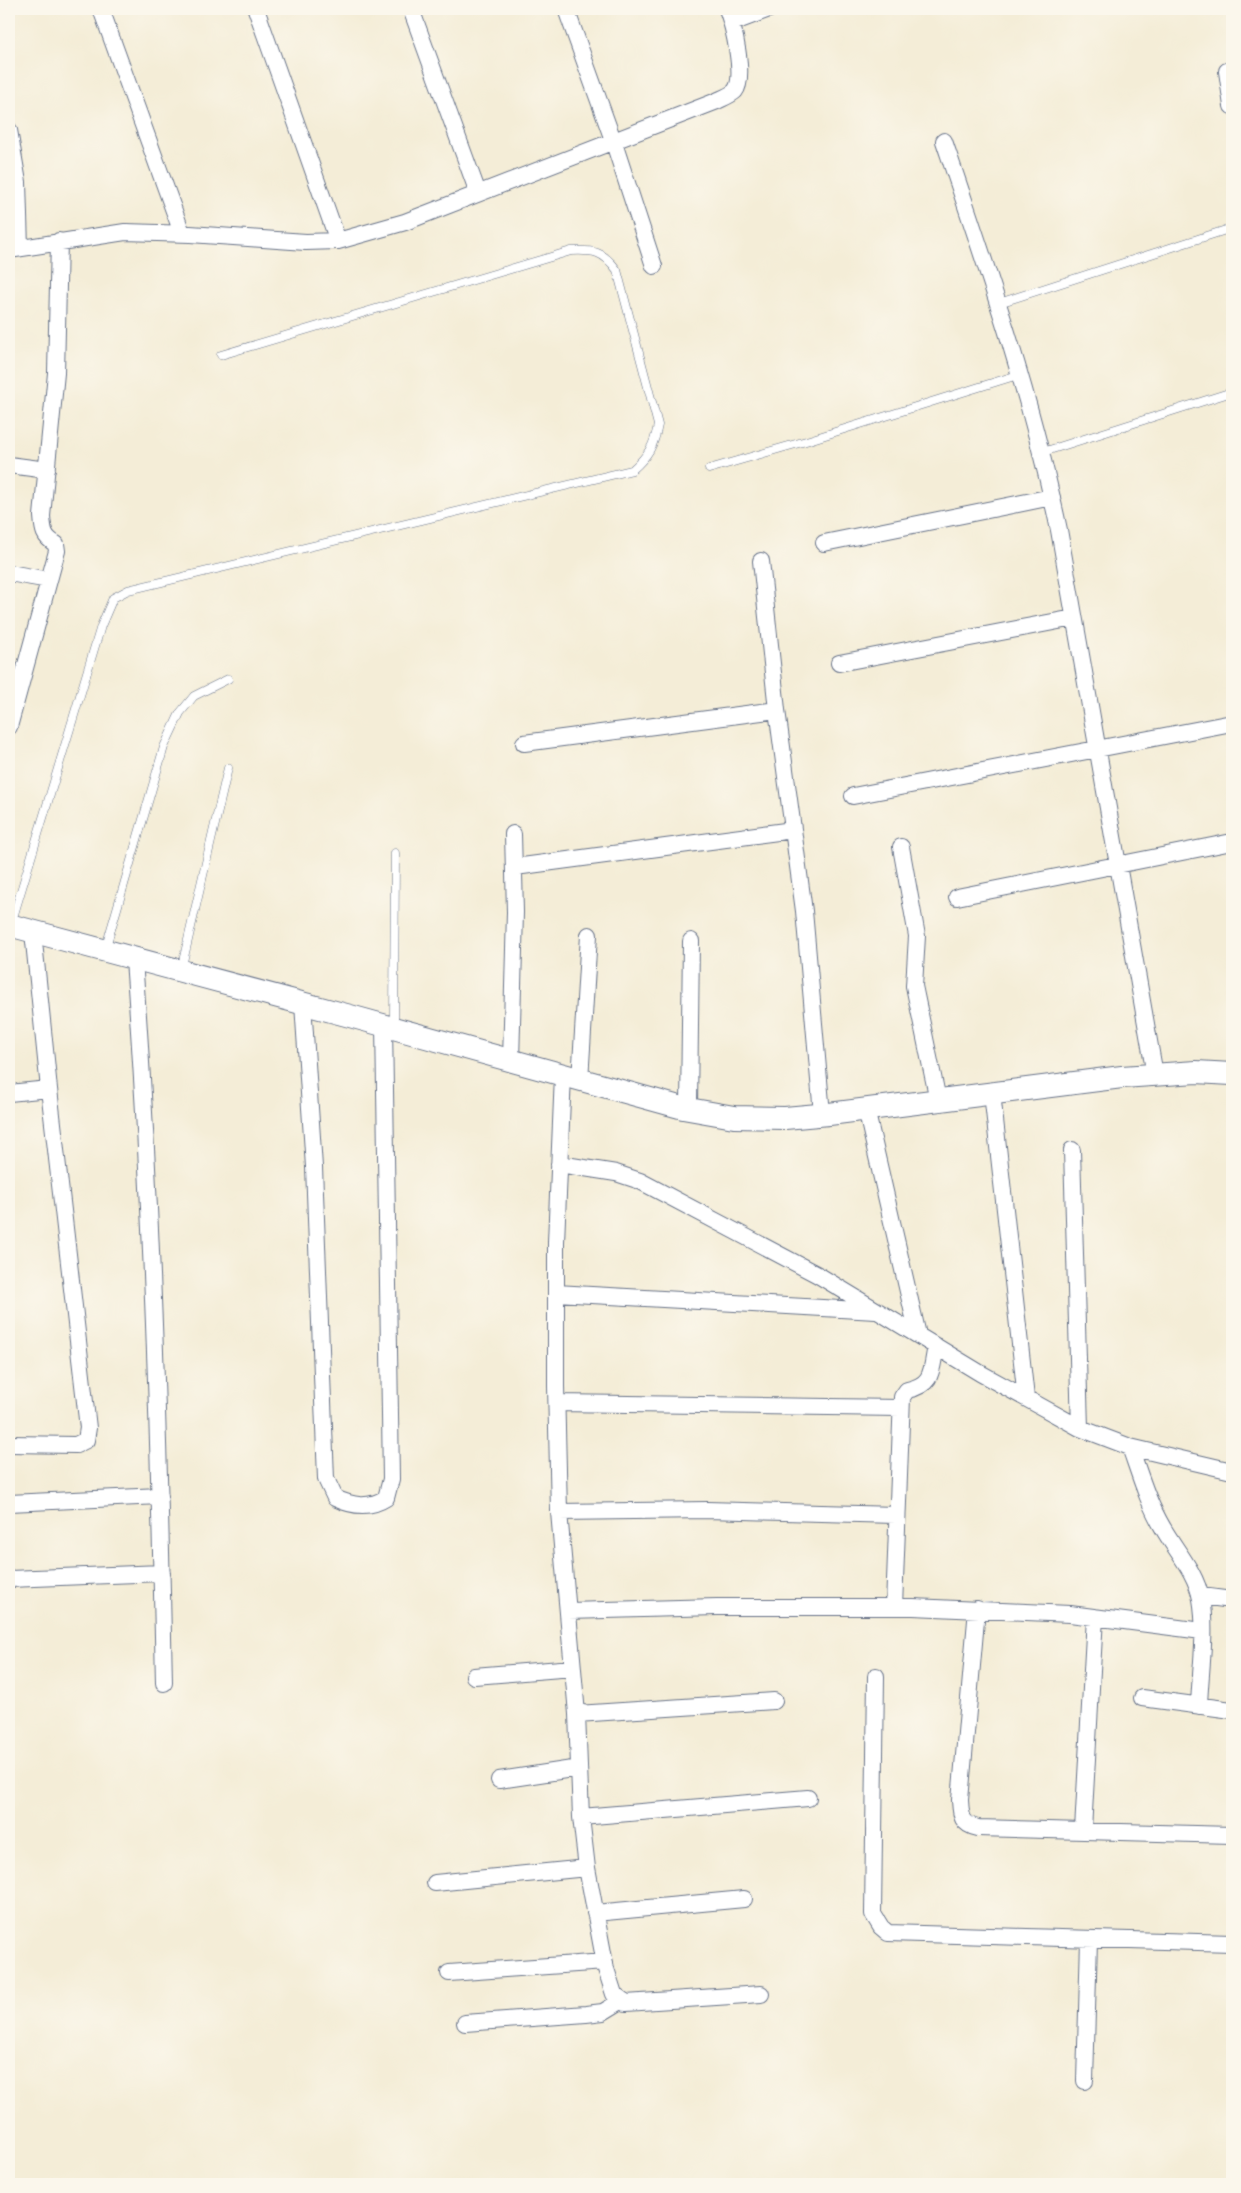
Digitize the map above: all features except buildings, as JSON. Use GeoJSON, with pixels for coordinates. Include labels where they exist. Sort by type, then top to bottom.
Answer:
{"type":"FeatureCollection","features":[{"type":"Feature","properties":{"kind":"street"},"geometry":{"type":"LineString","coordinates":[[101,9],[182,233]]}},
{"type":"Feature","properties":{"kind":"street"},"geometry":{"type":"LineString","coordinates":[[256,9],[338,241]]}},
{"type":"Feature","properties":{"kind":"street"},"geometry":{"type":"LineString","coordinates":[[411,9],[478,193]]}},
{"type":"Feature","properties":{"kind":"street"},"geometry":{"type":"LineString","coordinates":[[566,9],[613,140],[654,266]]}},
{"type":"Feature","properties":{"kind":"street"},"geometry":{"type":"LineString","coordinates":[[9,130],[12,166],[19,192],[14,249],[125,232],[182,233],[306,242],[338,241],[405,222],[717,101],[734,92],[739,84],[740,73],[730,16],[769,9]]}},
{"type":"Feature","properties":{"kind":"street"},"geometry":{"type":"LineString","coordinates":[[1227,71],[1232,106]]}},
{"type":"Feature","properties":{"kind":"street"},"geometry":{"type":"LineString","coordinates":[[944,141],[999,302],[1043,452],[1155,1074]]}},
{"type":"Feature","properties":{"kind":"street"},"geometry":{"type":"LineString","coordinates":[[9,728],[57,551],[56,544],[47,539],[44,532],[42,516],[56,373],[59,241]]}},
{"type":"Feature","properties":{"kind":"street"},"geometry":{"type":"LineString","coordinates":[[9,465],[47,470]]}},
{"type":"Feature","properties":{"kind":"street"},"geometry":{"type":"LineString","coordinates":[[824,543],[1052,497]]}},
{"type":"Feature","properties":{"kind":"street"},"geometry":{"type":"LineString","coordinates":[[761,561],[777,710],[804,910],[822,1114]]}},
{"type":"Feature","properties":{"kind":"street"},"geometry":{"type":"LineString","coordinates":[[9,573],[49,580]]}},
{"type":"Feature","properties":{"kind":"street"},"geometry":{"type":"LineString","coordinates":[[839,663],[1074,618]]}},
{"type":"Feature","properties":{"kind":"street"},"geometry":{"type":"LineString","coordinates":[[524,742],[777,710]]}},
{"type":"Feature","properties":{"kind":"street"},"geometry":{"type":"LineString","coordinates":[[853,796],[1232,723]]}},
{"type":"Feature","properties":{"kind":"street"},"geometry":{"type":"LineString","coordinates":[[515,867],[794,830]]}},
{"type":"Feature","properties":{"kind":"street"},"geometry":{"type":"LineString","coordinates":[[511,1061],[515,867],[513,834]]}},
{"type":"Feature","properties":{"kind":"street"},"geometry":{"type":"LineString","coordinates":[[956,897],[1232,842]]}},
{"type":"Feature","properties":{"kind":"street"},"geometry":{"type":"LineString","coordinates":[[901,847],[917,936],[914,986],[938,1100]]}},
{"type":"Feature","properties":{"kind":"street"},"geometry":{"type":"LineString","coordinates":[[10,926],[689,1109],[734,1117],[785,1118],[1155,1074],[1196,1072],[1232,1074]]}},
{"type":"Feature","properties":{"kind":"street"},"geometry":{"type":"LineString","coordinates":[[9,1444],[76,1445],[86,1440],[88,1428],[48,1089],[34,932]]}},
{"type":"Feature","properties":{"kind":"street"},"geometry":{"type":"LineString","coordinates":[[589,935],[559,1164],[556,1293],[560,1512],[573,1668],[581,1817],[587,1868],[605,1962],[614,1994],[621,2001],[633,2004],[761,1994]]}},
{"type":"Feature","properties":{"kind":"street"},"geometry":{"type":"LineString","coordinates":[[689,1109],[690,940]]}},
{"type":"Feature","properties":{"kind":"street"},"geometry":{"type":"LineString","coordinates":[[134,960],[146,1116],[160,1496],[164,1684]]}},
{"type":"Feature","properties":{"kind":"street"},"geometry":{"type":"LineString","coordinates":[[303,1004],[314,1177],[326,1479],[335,1498],[364,1506],[378,1504],[386,1498],[391,1479],[389,1027]]}},
{"type":"Feature","properties":{"kind":"street"},"geometry":{"type":"LineString","coordinates":[[9,1093],[48,1089]]}},
{"type":"Feature","properties":{"kind":"street"},"geometry":{"type":"LineString","coordinates":[[992,1092],[1026,1398]]}},
{"type":"Feature","properties":{"kind":"street"},"geometry":{"type":"LineString","coordinates":[[866,1109],[918,1335]]}},
{"type":"Feature","properties":{"kind":"street"},"geometry":{"type":"LineString","coordinates":[[1072,1150],[1080,1428]]}},
{"type":"Feature","properties":{"kind":"street"},"geometry":{"type":"LineString","coordinates":[[559,1164],[608,1171],[640,1181],[818,1274],[936,1346],[1080,1428],[1130,1447],[1232,1471]]}},
{"type":"Feature","properties":{"kind":"street"},"geometry":{"type":"LineString","coordinates":[[556,1293],[878,1311]]}},
{"type":"Feature","properties":{"kind":"street"},"geometry":{"type":"LineString","coordinates":[[894,1607],[896,1515],[902,1397],[907,1390],[921,1387],[927,1382],[936,1346]]}},
{"type":"Feature","properties":{"kind":"street"},"geometry":{"type":"LineString","coordinates":[[557,1403],[901,1408]]}},
{"type":"Feature","properties":{"kind":"street"},"geometry":{"type":"LineString","coordinates":[[1130,1447],[1146,1495],[1163,1528],[1187,1564],[1201,1596],[1202,1631],[1198,1706]]}},
{"type":"Feature","properties":{"kind":"street"},"geometry":{"type":"LineString","coordinates":[[9,1503],[160,1496]]}},
{"type":"Feature","properties":{"kind":"street"},"geometry":{"type":"LineString","coordinates":[[560,1512],[706,1510],[896,1515]]}},
{"type":"Feature","properties":{"kind":"street"},"geometry":{"type":"LineString","coordinates":[[9,1579],[162,1573]]}},
{"type":"Feature","properties":{"kind":"street"},"geometry":{"type":"LineString","coordinates":[[1201,1596],[1232,1600]]}},
{"type":"Feature","properties":{"kind":"street"},"geometry":{"type":"LineString","coordinates":[[568,1611],[717,1607],[977,1609],[1095,1617],[1202,1631]]}},
{"type":"Feature","properties":{"kind":"street"},"geometry":{"type":"LineString","coordinates":[[977,1609],[961,1817],[967,1825],[978,1828],[1232,1835]]}},
{"type":"Feature","properties":{"kind":"street"},"geometry":{"type":"LineString","coordinates":[[1083,1830],[1095,1617]]}},
{"type":"Feature","properties":{"kind":"street"},"geometry":{"type":"LineString","coordinates":[[474,1676],[573,1668]]}},
{"type":"Feature","properties":{"kind":"street"},"geometry":{"type":"LineString","coordinates":[[876,1676],[873,1914],[881,1927],[888,1933],[1232,1943]]}},
{"type":"Feature","properties":{"kind":"street"},"geometry":{"type":"LineString","coordinates":[[1142,1698],[1232,1710]]}},
{"type":"Feature","properties":{"kind":"street"},"geometry":{"type":"LineString","coordinates":[[576,1714],[774,1702]]}},
{"type":"Feature","properties":{"kind":"street"},"geometry":{"type":"LineString","coordinates":[[498,1780],[579,1768]]}},
{"type":"Feature","properties":{"kind":"street"},"geometry":{"type":"LineString","coordinates":[[581,1817],[808,1798]]}},
{"type":"Feature","properties":{"kind":"street"},"geometry":{"type":"LineString","coordinates":[[434,1883],[587,1868]]}},
{"type":"Feature","properties":{"kind":"street"},"geometry":{"type":"LineString","coordinates":[[595,1913],[744,1899]]}},
{"type":"Feature","properties":{"kind":"street"},"geometry":{"type":"LineString","coordinates":[[1085,2081],[1089,1940]]}},
{"type":"Feature","properties":{"kind":"street"},"geometry":{"type":"LineString","coordinates":[[449,1974],[605,1962]]}},
{"type":"Feature","properties":{"kind":"street"},"geometry":{"type":"LineString","coordinates":[[465,2023],[603,2012],[621,2001]]}},
{"type":"Feature","properties":{"kind":"lane"},"geometry":{"type":"LineString","coordinates":[[999,302],[1232,228]]}},
{"type":"Feature","properties":{"kind":"lane"},"geometry":{"type":"LineString","coordinates":[[10,926],[101,626],[113,598],[128,590],[632,470],[646,458],[654,445],[658,425],[617,270],[609,260],[593,250],[571,251],[221,355]]}},
{"type":"Feature","properties":{"kind":"lane"},"geometry":{"type":"LineString","coordinates":[[709,469],[815,439],[1021,374]]}},
{"type":"Feature","properties":{"kind":"lane"},"geometry":{"type":"LineString","coordinates":[[1043,452],[1232,392]]}},
{"type":"Feature","properties":{"kind":"lane"},"geometry":{"type":"LineString","coordinates":[[104,952],[164,747],[180,713],[194,696],[228,679]]}},
{"type":"Feature","properties":{"kind":"lane"},"geometry":{"type":"LineString","coordinates":[[180,972],[228,768]]}},
{"type":"Feature","properties":{"kind":"lane"},"geometry":{"type":"LineString","coordinates":[[389,1027],[395,853]]}}]}
